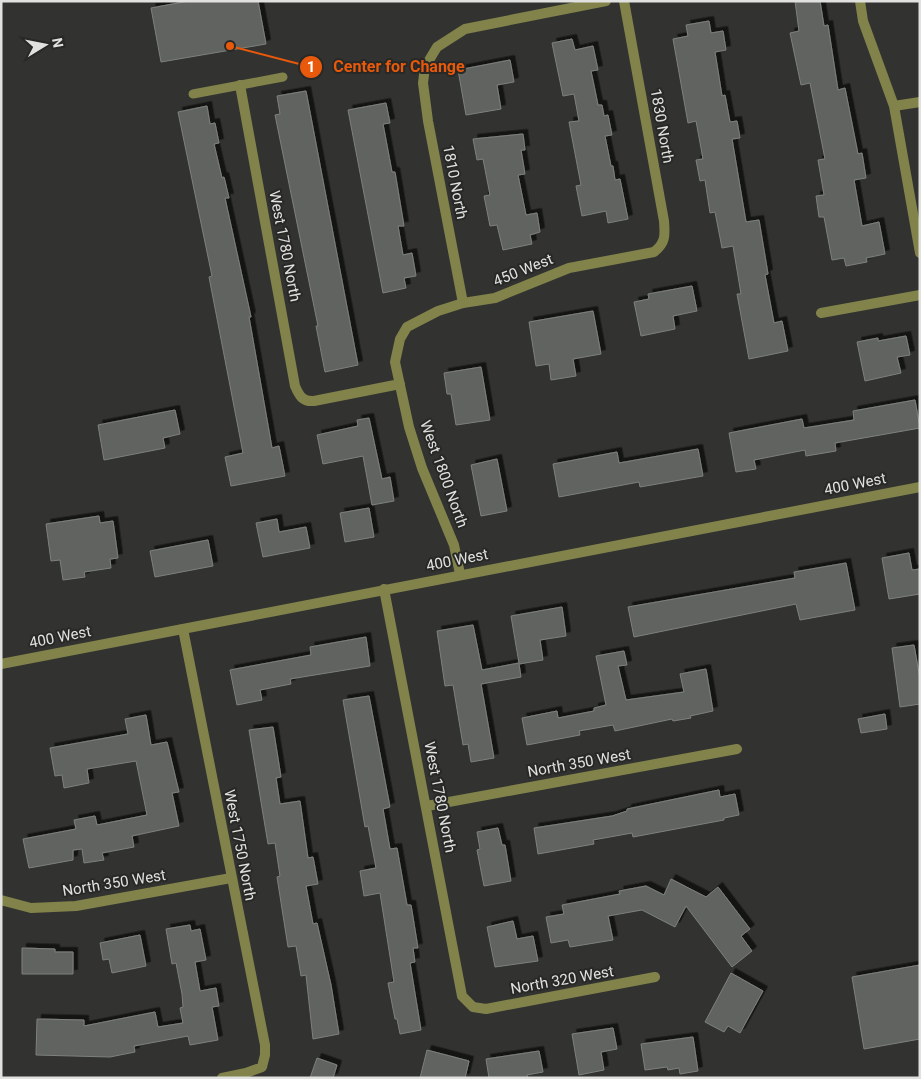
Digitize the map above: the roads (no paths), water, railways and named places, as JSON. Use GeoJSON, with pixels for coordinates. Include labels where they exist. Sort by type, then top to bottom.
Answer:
{"type":"FeatureCollection","features":[{"type":"Feature","properties":{"kind":"street","name":"1810 North"},"geometry":{"type":"LineString","coordinates":[[463,303],[428,121],[423,83],[425,67],[438,47],[465,29],[606,1]]}},
{"type":"Feature","properties":{"kind":"street","name":"1830 North"},"geometry":{"type":"LineString","coordinates":[[624,1],[664,221],[663,243],[654,252]]}},
{"type":"Feature","properties":{"kind":"street"},"geometry":{"type":"LineString","coordinates":[[860,1],[863,21],[894,106],[920,253]]}},
{"type":"Feature","properties":{"kind":"street","name":"West 1780 North"},"geometry":{"type":"LineString","coordinates":[[240,85],[294,386],[304,400],[314,401],[400,384]]}},
{"type":"Feature","properties":{"kind":"street"},"geometry":{"type":"LineString","coordinates":[[894,106],[920,102]]}},
{"type":"Feature","properties":{"kind":"street","name":"450 West"},"geometry":{"type":"LineString","coordinates":[[408,327],[429,314],[463,303],[495,298],[569,268],[654,252]]}},
{"type":"Feature","properties":{"kind":"street"},"geometry":{"type":"LineString","coordinates":[[821,313],[920,295]]}},
{"type":"Feature","properties":{"kind":"street","name":"West 1800 North"},"geometry":{"type":"LineString","coordinates":[[408,327],[400,340],[395,362],[409,427],[422,468],[454,545],[460,574]]}},
{"type":"Feature","properties":{"kind":"street","name":"400 West"},"geometry":{"type":"LineString","coordinates":[[1,664],[460,574],[920,488]]}},
{"type":"Feature","properties":{"kind":"street","name":"West 1780 North"},"geometry":{"type":"LineString","coordinates":[[384,589],[458,984],[462,996],[473,1007]]}},
{"type":"Feature","properties":{"kind":"street","name":"West 1750 North"},"geometry":{"type":"LineString","coordinates":[[183,628],[265,1044],[262,1067],[246,1073],[222,1078]]}},
{"type":"Feature","properties":{"kind":"street","name":"North 350 West"},"geometry":{"type":"LineString","coordinates":[[426,806],[737,749]]}},
{"type":"Feature","properties":{"kind":"street","name":"North 350 West"},"geometry":{"type":"LineString","coordinates":[[1,900],[31,908],[76,906],[232,878]]}},
{"type":"Feature","properties":{"kind":"street","name":"North 320 West"},"geometry":{"type":"LineString","coordinates":[[473,1007],[486,1008],[655,977]]}},
{"type":"Feature","properties":{"kind":"lane"},"geometry":{"type":"LineString","coordinates":[[192,94],[283,77]]}},
{"type":"Feature","properties":{"kind":"place","name":"Center for Change"},"geometry":{"type":"Point","coordinates":[230,46]}}]}
